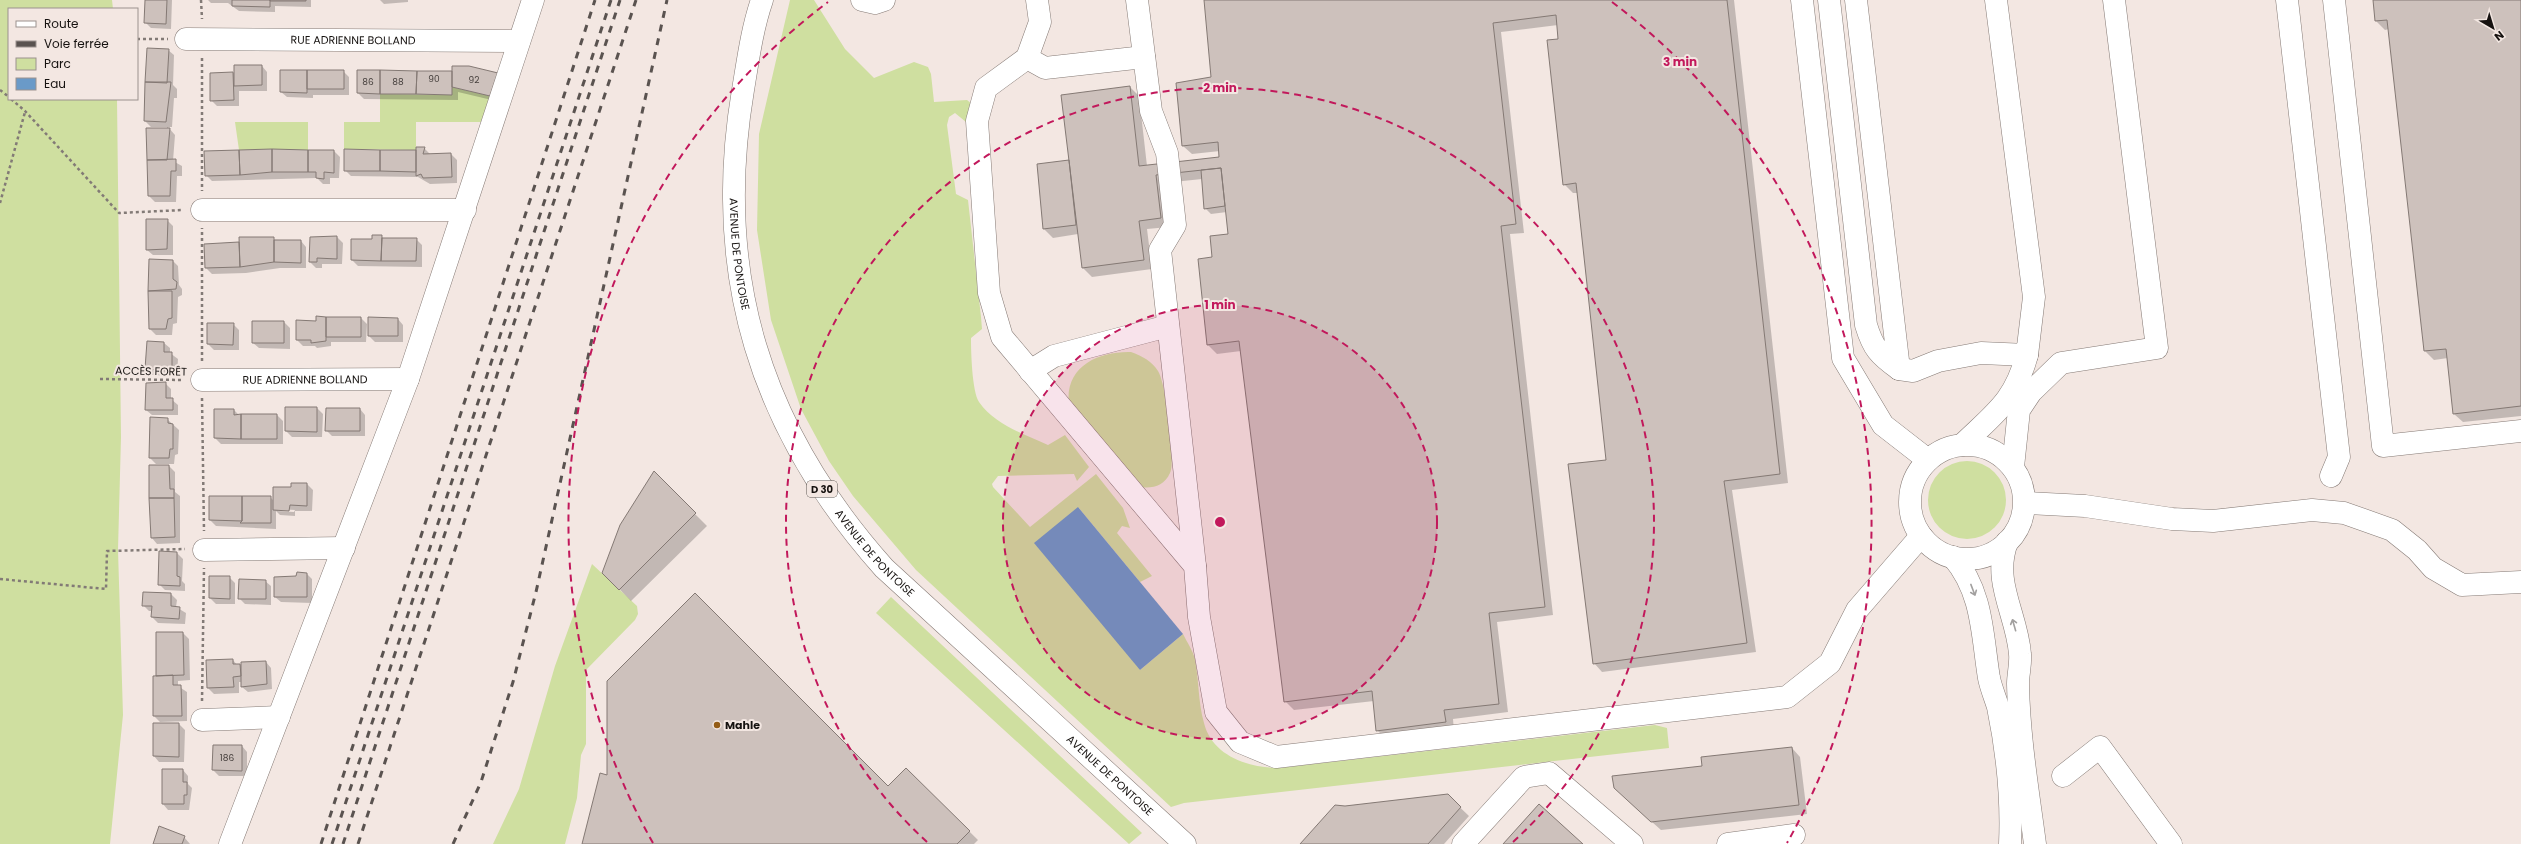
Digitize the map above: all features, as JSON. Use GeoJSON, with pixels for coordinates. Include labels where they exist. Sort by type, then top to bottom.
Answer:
{"type":"FeatureCollection","features":[{"type":"Feature","properties":{"kind":"street"},"geometry":{"type":"LineString","coordinates":[[230,844],[408,379],[533,0]]}},
{"type":"Feature","properties":{"kind":"street","name":"AVENUE DE PONTOISE"},"geometry":{"type":"LineString","coordinates":[[762,0],[737,126],[733,226],[750,331],[761,368],[784,424],[815,479],[862,544],[884,568],[1185,844]]}},
{"type":"Feature","properties":{"kind":"street"},"geometry":{"type":"LineString","coordinates":[[862,0],[875,3],[884,0]]}},
{"type":"Feature","properties":{"kind":"street"},"geometry":{"type":"LineString","coordinates":[[1037,0],[1040,22],[1027,58],[986,88],[977,121],[989,293],[1002,337],[1195,566]]}},
{"type":"Feature","properties":{"kind":"street"},"geometry":{"type":"LineString","coordinates":[[1137,0],[1151,111],[1167,153],[1175,225],[1160,250],[1195,566],[1199,617],[1216,712],[1240,742],[1276,757],[1787,697],[1830,663],[1857,610],[1921,536]]}},
{"type":"Feature","properties":{"kind":"street"},"geometry":{"type":"LineString","coordinates":[[1802,0],[1843,358],[1883,425],[1928,460]]}},
{"type":"Feature","properties":{"kind":"street"},"geometry":{"type":"LineString","coordinates":[[1829,0],[1866,324],[1873,346],[1884,358],[1899,369],[1913,371],[1938,362],[1981,353],[2027,355]]}},
{"type":"Feature","properties":{"kind":"street"},"geometry":{"type":"LineString","coordinates":[[1856,0],[1899,369]]}},
{"type":"Feature","properties":{"kind":"street"},"geometry":{"type":"LineString","coordinates":[[1962,444],[2008,401],[2020,379],[2027,355],[2034,297],[1996,0]]}},
{"type":"Feature","properties":{"kind":"street"},"geometry":{"type":"LineString","coordinates":[[2013,467],[2019,410],[2031,392],[2061,363],[2157,348],[2114,0]]}},
{"type":"Feature","properties":{"kind":"street"},"geometry":{"type":"LineString","coordinates":[[2287,0],[2339,457],[2330,476]]}},
{"type":"Feature","properties":{"kind":"street"},"geometry":{"type":"LineString","coordinates":[[2334,0],[2383,446],[2521,431]]}},
{"type":"Feature","properties":{"kind":"street","name":"RUE ADRIENNE BOLLAND"},"geometry":{"type":"LineString","coordinates":[[194,40],[519,41]]}},
{"type":"Feature","properties":{"kind":"street"},"geometry":{"type":"LineString","coordinates":[[1027,58],[1045,68],[1144,57]]}},
{"type":"Feature","properties":{"kind":"street"},"geometry":{"type":"LineString","coordinates":[[202,210],[465,210]]}},
{"type":"Feature","properties":{"kind":"street"},"geometry":{"type":"LineString","coordinates":[[1030,371],[1054,356],[1168,326]]}},
{"type":"Feature","properties":{"kind":"street","name":"RUE ADRIENNE BOLLAND"},"geometry":{"type":"LineString","coordinates":[[202,380],[408,379]]}},
{"type":"Feature","properties":{"kind":"street"},"geometry":{"type":"LineString","coordinates":[[2007,542],[1989,555],[1973,559],[1953,557],[1935,550],[1921,536],[1913,521],[1910,505],[1911,488],[1915,478],[1928,460],[1944,450],[1962,444],[1981,446],[1999,454],[2013,467],[2022,484],[2024,503],[2022,519],[2007,542],[2002,556],[2001,572],[2031,709],[2044,819],[2043,844]]}},
{"type":"Feature","properties":{"kind":"street"},"geometry":{"type":"LineString","coordinates":[[2024,503],[2085,506],[2172,518],[2213,521],[2312,510],[2344,513],[2392,530],[2417,550],[2433,568],[2462,586],[2521,582]]}},
{"type":"Feature","properties":{"kind":"street"},"geometry":{"type":"LineString","coordinates":[[204,550],[344,548]]}},
{"type":"Feature","properties":{"kind":"street"},"geometry":{"type":"LineString","coordinates":[[1953,557],[1966,576],[1977,600],[1990,679],[1998,707],[2005,756],[2011,820],[2010,844]]}},
{"type":"Feature","properties":{"kind":"street"},"geometry":{"type":"LineString","coordinates":[[2020,656],[2018,690],[2035,844]]}},
{"type":"Feature","properties":{"kind":"street"},"geometry":{"type":"LineString","coordinates":[[1990,679],[1987,711],[1998,822],[2006,844]]}},
{"type":"Feature","properties":{"kind":"street"},"geometry":{"type":"LineString","coordinates":[[202,720],[279,718]]}},
{"type":"Feature","properties":{"kind":"street"},"geometry":{"type":"LineString","coordinates":[[2063,776],[2100,747],[2172,844]]}},
{"type":"Feature","properties":{"kind":"street"},"geometry":{"type":"LineString","coordinates":[[1464,844],[1524,777],[1549,773],[1632,844]]}},
{"type":"Feature","properties":{"kind":"street"},"geometry":{"type":"LineString","coordinates":[[1728,844],[1794,835]]}},
{"type":"Feature","properties":{"kind":"path"},"geometry":{"type":"LineString","coordinates":[[202,0],[194,40],[202,210],[202,380]]}},
{"type":"Feature","properties":{"kind":"path"},"geometry":{"type":"LineString","coordinates":[[138,39],[194,40]]}},
{"type":"Feature","properties":{"kind":"path"},"geometry":{"type":"LineString","coordinates":[[0,90],[8,96]]}},
{"type":"Feature","properties":{"kind":"path"},"geometry":{"type":"LineString","coordinates":[[12,100],[25,111],[119,213],[202,210]]}},
{"type":"Feature","properties":{"kind":"path"},"geometry":{"type":"LineString","coordinates":[[0,203],[25,111]]}},
{"type":"Feature","properties":{"kind":"path","name":"ACCÈS FORÊT"},"geometry":{"type":"LineString","coordinates":[[100,379],[202,380]]}},
{"type":"Feature","properties":{"kind":"path"},"geometry":{"type":"LineString","coordinates":[[0,578],[106,589],[107,551],[204,550]]}},
{"type":"Feature","properties":{"kind":"green space"},"geometry":{"type":"Polygon","coordinates":[[[0,0],[112,0],[113,8],[8,8],[8,100],[117,100],[121,437],[118,550],[123,715],[110,844],[0,844],[0,0]]]}},
{"type":"Feature","properties":{"kind":"green space"},"geometry":{"type":"Polygon","coordinates":[[[790,0],[814,0],[845,49],[874,78],[914,62],[928,67],[931,74],[934,102],[967,100],[972,104],[966,122],[955,113],[949,117],[947,125],[956,194],[968,200],[981,317],[982,329],[971,338],[972,371],[977,397],[979,402],[993,417],[1020,433],[1048,445],[1065,435],[1089,467],[1077,481],[1074,474],[998,476],[992,484],[993,487],[1030,527],[1096,474],[1123,508],[1130,528],[1122,526],[1117,533],[1152,576],[1140,582],[1078,507],[1140,670],[1183,634],[1195,659],[1204,723],[1208,734],[1223,752],[1233,758],[1256,766],[1279,768],[1655,725],[1667,728],[1669,748],[1184,803],[1171,807],[916,570],[853,496],[829,461],[801,409],[771,320],[757,230],[759,134],[790,0]]]}},
{"type":"Feature","properties":{"kind":"green space"},"geometry":{"type":"Polygon","coordinates":[[[452,87],[490,96],[481,122],[416,122],[416,150],[344,149],[344,122],[380,122],[380,94],[452,95],[452,87]]]}},
{"type":"Feature","properties":{"kind":"green space"},"geometry":{"type":"Polygon","coordinates":[[[235,122],[308,122],[308,150],[239,150],[235,122]]]}},
{"type":"Feature","properties":{"kind":"green space"},"geometry":{"type":"Polygon","coordinates":[[[1119,352],[1131,352],[1146,359],[1153,364],[1158,371],[1167,406],[1171,439],[1172,466],[1165,481],[1158,486],[1153,487],[1139,487],[1069,405],[1069,392],[1072,381],[1078,371],[1086,364],[1096,358],[1107,355],[1119,352]]]}},
{"type":"Feature","properties":{"kind":"green space"},"geometry":{"type":"Polygon","coordinates":[[[1967,461],[1982,464],[1995,472],[2003,485],[2006,500],[2003,515],[1995,528],[1982,536],[1967,539],[1952,536],[1939,528],[1931,515],[1928,500],[1931,485],[1939,472],[1952,464],[1967,461]]]}},
{"type":"Feature","properties":{"kind":"green space"},"geometry":{"type":"Polygon","coordinates":[[[592,564],[637,606],[638,614],[635,620],[586,670],[586,744],[581,755],[577,798],[565,844],[493,844],[519,789],[555,666],[592,564]]]}},
{"type":"Feature","properties":{"kind":"green space"},"geometry":{"type":"Polygon","coordinates":[[[891,597],[1142,833],[1129,844],[876,613],[891,597]]]}},
{"type":"Feature","properties":{"kind":"water"},"geometry":{"type":"Polygon","coordinates":[[[1078,507],[1183,634],[1140,670],[1034,543],[1078,507]]]}},
{"type":"Feature","properties":{"kind":"building"},"geometry":{"type":"Polygon","coordinates":[[[145,0],[167,0],[166,24],[144,23],[145,0]]]}},
{"type":"Feature","properties":{"kind":"building"},"geometry":{"type":"Polygon","coordinates":[[[232,0],[270,0],[270,7],[232,6],[232,0]]]}},
{"type":"Feature","properties":{"kind":"building"},"geometry":{"type":"Polygon","coordinates":[[[306,0],[306,1],[270,1],[306,0]]]}},
{"type":"Feature","properties":{"kind":"building"},"geometry":{"type":"Polygon","coordinates":[[[1204,0],[1727,0],[1780,474],[1724,481],[1747,643],[1593,664],[1568,464],[1606,460],[1576,183],[1563,185],[1547,40],[1558,39],[1556,15],[1493,23],[1516,224],[1501,226],[1545,607],[1489,613],[1499,704],[1444,710],[1446,722],[1376,731],[1372,691],[1284,702],[1239,341],[1207,345],[1198,259],[1212,257],[1210,236],[1228,234],[1221,168],[1156,175],[1161,218],[1139,221],[1144,260],[1082,268],[1061,95],[1130,86],[1139,166],[1219,157],[1218,142],[1182,146],[1176,83],[1211,77],[1204,0]]]}},
{"type":"Feature","properties":{"kind":"building"},"geometry":{"type":"Polygon","coordinates":[[[2373,0],[2521,0],[2521,406],[2453,414],[2446,349],[2424,351],[2387,20],[2375,21],[2373,0]]]}},
{"type":"Feature","properties":{"kind":"building"},"geometry":{"type":"Polygon","coordinates":[[[147,48],[169,49],[167,83],[145,82],[147,48]]]}},
{"type":"Feature","properties":{"kind":"building"},"geometry":{"type":"Polygon","coordinates":[[[234,65],[262,65],[262,85],[234,86],[234,65]]]}},
{"type":"Feature","properties":{"kind":"building"},"geometry":{"type":"Polygon","coordinates":[[[452,66],[469,66],[498,73],[490,96],[452,87],[452,66]]]}},
{"type":"Feature","properties":{"kind":"building"},"geometry":{"type":"Polygon","coordinates":[[[280,70],[307,70],[307,93],[280,92],[280,70]]]}},
{"type":"Feature","properties":{"kind":"building"},"geometry":{"type":"Polygon","coordinates":[[[307,70],[344,70],[344,89],[307,89],[307,70]]]}},
{"type":"Feature","properties":{"kind":"building"},"geometry":{"type":"Polygon","coordinates":[[[357,70],[380,70],[380,94],[357,93],[357,70]]]}},
{"type":"Feature","properties":{"kind":"building"},"geometry":{"type":"Polygon","coordinates":[[[380,70],[417,71],[416,94],[380,94],[380,70]]]}},
{"type":"Feature","properties":{"kind":"building"},"geometry":{"type":"Polygon","coordinates":[[[417,71],[452,71],[452,95],[416,94],[417,71]]]}},
{"type":"Feature","properties":{"kind":"building"},"geometry":{"type":"Polygon","coordinates":[[[233,72],[234,100],[210,101],[210,73],[233,72]]]}},
{"type":"Feature","properties":{"kind":"building"},"geometry":{"type":"Polygon","coordinates":[[[145,82],[171,82],[166,122],[144,121],[145,82]]]}},
{"type":"Feature","properties":{"kind":"building"},"geometry":{"type":"Polygon","coordinates":[[[146,128],[170,128],[167,160],[147,160],[146,128]]]}},
{"type":"Feature","properties":{"kind":"building"},"geometry":{"type":"Polygon","coordinates":[[[416,147],[425,147],[423,154],[451,153],[452,177],[423,178],[421,174],[416,176],[416,147]]]}},
{"type":"Feature","properties":{"kind":"building"},"geometry":{"type":"Polygon","coordinates":[[[272,149],[272,172],[240,175],[239,150],[272,149]]]}},
{"type":"Feature","properties":{"kind":"building"},"geometry":{"type":"Polygon","coordinates":[[[272,149],[308,150],[308,172],[272,172],[272,149]]]}},
{"type":"Feature","properties":{"kind":"building"},"geometry":{"type":"Polygon","coordinates":[[[344,149],[380,150],[380,171],[344,171],[344,149]]]}},
{"type":"Feature","properties":{"kind":"building"},"geometry":{"type":"Polygon","coordinates":[[[239,150],[240,175],[205,176],[204,151],[239,150]]]}},
{"type":"Feature","properties":{"kind":"building"},"geometry":{"type":"Polygon","coordinates":[[[308,150],[334,150],[334,173],[324,172],[324,179],[316,178],[316,172],[308,172],[308,150]]]}},
{"type":"Feature","properties":{"kind":"building"},"geometry":{"type":"Polygon","coordinates":[[[380,150],[416,150],[416,172],[380,171],[380,150]]]}},
{"type":"Feature","properties":{"kind":"building"},"geometry":{"type":"Polygon","coordinates":[[[176,159],[176,171],[171,171],[170,196],[148,196],[147,160],[176,159]]]}},
{"type":"Feature","properties":{"kind":"building"},"geometry":{"type":"Polygon","coordinates":[[[1069,160],[1076,225],[1043,229],[1037,164],[1069,160]]]}},
{"type":"Feature","properties":{"kind":"building"},"geometry":{"type":"Polygon","coordinates":[[[1221,168],[1225,206],[1204,209],[1201,170],[1221,168]]]}},
{"type":"Feature","properties":{"kind":"building"},"geometry":{"type":"Polygon","coordinates":[[[146,219],[168,219],[167,249],[146,250],[146,219]]]}},
{"type":"Feature","properties":{"kind":"building"},"geometry":{"type":"Polygon","coordinates":[[[372,235],[382,235],[381,261],[351,260],[351,239],[372,239],[372,235]]]}},
{"type":"Feature","properties":{"kind":"building"},"geometry":{"type":"Polygon","coordinates":[[[337,236],[337,259],[317,258],[317,262],[309,262],[310,237],[337,236]]]}},
{"type":"Feature","properties":{"kind":"building"},"geometry":{"type":"Polygon","coordinates":[[[239,237],[274,237],[274,262],[240,267],[239,237]]]}},
{"type":"Feature","properties":{"kind":"building"},"geometry":{"type":"Polygon","coordinates":[[[382,238],[417,238],[416,261],[381,261],[382,238]]]}},
{"type":"Feature","properties":{"kind":"building"},"geometry":{"type":"Polygon","coordinates":[[[274,240],[301,240],[301,263],[274,262],[274,240]]]}},
{"type":"Feature","properties":{"kind":"building"},"geometry":{"type":"Polygon","coordinates":[[[239,242],[240,267],[205,268],[204,244],[239,242]]]}},
{"type":"Feature","properties":{"kind":"building"},"geometry":{"type":"Polygon","coordinates":[[[149,259],[173,260],[173,279],[177,282],[176,289],[148,291],[149,259]]]}},
{"type":"Feature","properties":{"kind":"building"},"geometry":{"type":"Polygon","coordinates":[[[148,291],[172,291],[172,318],[168,319],[166,329],[149,329],[148,291]]]}},
{"type":"Feature","properties":{"kind":"building"},"geometry":{"type":"Polygon","coordinates":[[[316,316],[326,317],[326,341],[311,343],[311,340],[296,340],[296,320],[316,321],[316,316]]]}},
{"type":"Feature","properties":{"kind":"building"},"geometry":{"type":"Polygon","coordinates":[[[326,317],[361,317],[361,337],[326,337],[326,317]]]}},
{"type":"Feature","properties":{"kind":"building"},"geometry":{"type":"Polygon","coordinates":[[[368,317],[398,318],[398,336],[368,336],[368,317]]]}},
{"type":"Feature","properties":{"kind":"building"},"geometry":{"type":"Polygon","coordinates":[[[252,321],[284,321],[284,343],[252,343],[252,321]]]}},
{"type":"Feature","properties":{"kind":"building"},"geometry":{"type":"Polygon","coordinates":[[[207,323],[234,323],[233,345],[207,344],[207,323]]]}},
{"type":"Feature","properties":{"kind":"building"},"geometry":{"type":"Polygon","coordinates":[[[147,341],[164,342],[164,352],[172,352],[172,371],[145,369],[147,341]]]}},
{"type":"Feature","properties":{"kind":"building"},"geometry":{"type":"Polygon","coordinates":[[[166,382],[166,398],[173,398],[173,410],[145,410],[146,383],[166,382]]]}},
{"type":"Feature","properties":{"kind":"building"},"geometry":{"type":"Polygon","coordinates":[[[285,407],[317,407],[317,432],[285,431],[285,407]]]}},
{"type":"Feature","properties":{"kind":"building"},"geometry":{"type":"Polygon","coordinates":[[[326,408],[360,408],[360,431],[325,431],[326,408]]]}},
{"type":"Feature","properties":{"kind":"building"},"geometry":{"type":"Polygon","coordinates":[[[214,409],[234,409],[234,415],[241,414],[241,439],[214,438],[214,409]]]}},
{"type":"Feature","properties":{"kind":"building"},"geometry":{"type":"Polygon","coordinates":[[[241,414],[277,414],[277,439],[241,439],[241,414]]]}},
{"type":"Feature","properties":{"kind":"building"},"geometry":{"type":"Polygon","coordinates":[[[150,417],[168,418],[168,423],[173,424],[173,449],[170,449],[169,458],[149,458],[150,417]]]}},
{"type":"Feature","properties":{"kind":"building"},"geometry":{"type":"Polygon","coordinates":[[[149,465],[169,465],[170,489],[174,489],[174,498],[149,498],[149,465]]]}},
{"type":"Feature","properties":{"kind":"building"},"geometry":{"type":"Polygon","coordinates":[[[654,471],[696,513],[619,590],[602,573],[620,525],[654,471]]]}},
{"type":"Feature","properties":{"kind":"building"},"geometry":{"type":"Polygon","coordinates":[[[291,483],[307,483],[307,506],[290,505],[289,511],[273,510],[273,487],[291,487],[291,483]]]}},
{"type":"Feature","properties":{"kind":"building"},"geometry":{"type":"Polygon","coordinates":[[[209,496],[242,496],[242,521],[209,520],[209,496]]]}},
{"type":"Feature","properties":{"kind":"building"},"geometry":{"type":"Polygon","coordinates":[[[242,496],[271,496],[271,523],[240,523],[242,521],[242,496]]]}},
{"type":"Feature","properties":{"kind":"building"},"geometry":{"type":"Polygon","coordinates":[[[149,498],[174,498],[175,537],[151,538],[149,498]]]}},
{"type":"Feature","properties":{"kind":"building"},"geometry":{"type":"Polygon","coordinates":[[[159,551],[177,552],[177,576],[180,577],[180,586],[158,585],[159,551]]]}},
{"type":"Feature","properties":{"kind":"building"},"geometry":{"type":"Polygon","coordinates":[[[297,572],[307,573],[307,597],[274,597],[274,577],[296,576],[297,572]]]}},
{"type":"Feature","properties":{"kind":"building"},"geometry":{"type":"Polygon","coordinates":[[[209,576],[230,576],[230,599],[209,598],[209,576]]]}},
{"type":"Feature","properties":{"kind":"building"},"geometry":{"type":"Polygon","coordinates":[[[239,579],[266,580],[266,599],[238,599],[239,579]]]}},
{"type":"Feature","properties":{"kind":"building"},"geometry":{"type":"Polygon","coordinates":[[[143,592],[171,593],[171,606],[180,607],[179,619],[151,617],[152,606],[142,606],[143,592]]]}},
{"type":"Feature","properties":{"kind":"building","name":"Mahle"},"geometry":{"type":"Polygon","coordinates":[[[695,593],[888,786],[906,768],[970,831],[957,844],[582,844],[600,773],[607,775],[607,681],[695,593]]]}},
{"type":"Feature","properties":{"kind":"building"},"geometry":{"type":"Polygon","coordinates":[[[156,632],[183,632],[184,675],[156,676],[156,632]]]}},
{"type":"Feature","properties":{"kind":"building"},"geometry":{"type":"Polygon","coordinates":[[[233,659],[233,664],[240,664],[241,676],[233,677],[234,687],[207,688],[206,660],[233,659]]]}},
{"type":"Feature","properties":{"kind":"building"},"geometry":{"type":"Polygon","coordinates":[[[266,661],[267,684],[241,687],[241,662],[266,661]]]}},
{"type":"Feature","properties":{"kind":"building"},"geometry":{"type":"Polygon","coordinates":[[[173,675],[173,685],[181,685],[182,716],[153,716],[153,676],[173,675]]]}},
{"type":"Feature","properties":{"kind":"building"},"geometry":{"type":"Polygon","coordinates":[[[153,723],[179,723],[179,757],[153,756],[153,723]]]}},
{"type":"Feature","properties":{"kind":"building"},"geometry":{"type":"Polygon","coordinates":[[[213,745],[242,745],[242,771],[212,770],[213,745]]]}},
{"type":"Feature","properties":{"kind":"building"},"geometry":{"type":"Polygon","coordinates":[[[1792,747],[1799,805],[1651,822],[1614,788],[1612,776],[1702,766],[1701,757],[1792,747]]]}},
{"type":"Feature","properties":{"kind":"building"},"geometry":{"type":"Polygon","coordinates":[[[162,769],[183,769],[183,782],[187,782],[187,795],[184,795],[184,804],[162,804],[162,769]]]}},
{"type":"Feature","properties":{"kind":"building"},"geometry":{"type":"Polygon","coordinates":[[[1448,794],[1461,807],[1428,844],[1300,844],[1335,805],[1345,806],[1448,794]]]}},
{"type":"Feature","properties":{"kind":"building"},"geometry":{"type":"Polygon","coordinates":[[[1539,804],[1583,844],[1503,844],[1539,804]]]}},
{"type":"Feature","properties":{"kind":"building"},"geometry":{"type":"Polygon","coordinates":[[[159,826],[185,836],[182,844],[153,844],[159,826]]]}},
{"type":"Feature","properties":{"kind":"railway"},"geometry":{"type":"LineString","coordinates":[[321,844],[595,0]]}},
{"type":"Feature","properties":{"kind":"railway"},"geometry":{"type":"LineString","coordinates":[[332,844],[611,0]]}},
{"type":"Feature","properties":{"kind":"railway"},"geometry":{"type":"LineString","coordinates":[[343,844],[620,0]]}},
{"type":"Feature","properties":{"kind":"railway"},"geometry":{"type":"LineString","coordinates":[[358,844],[636,0]]}},
{"type":"Feature","properties":{"kind":"railway"},"geometry":{"type":"LineString","coordinates":[[453,844],[481,782],[513,682],[536,592],[667,0]]}},
{"type":"Feature","properties":{"kind":"place","name":"Mahle"},"geometry":{"type":"Point","coordinates":[717,725]}}]}
